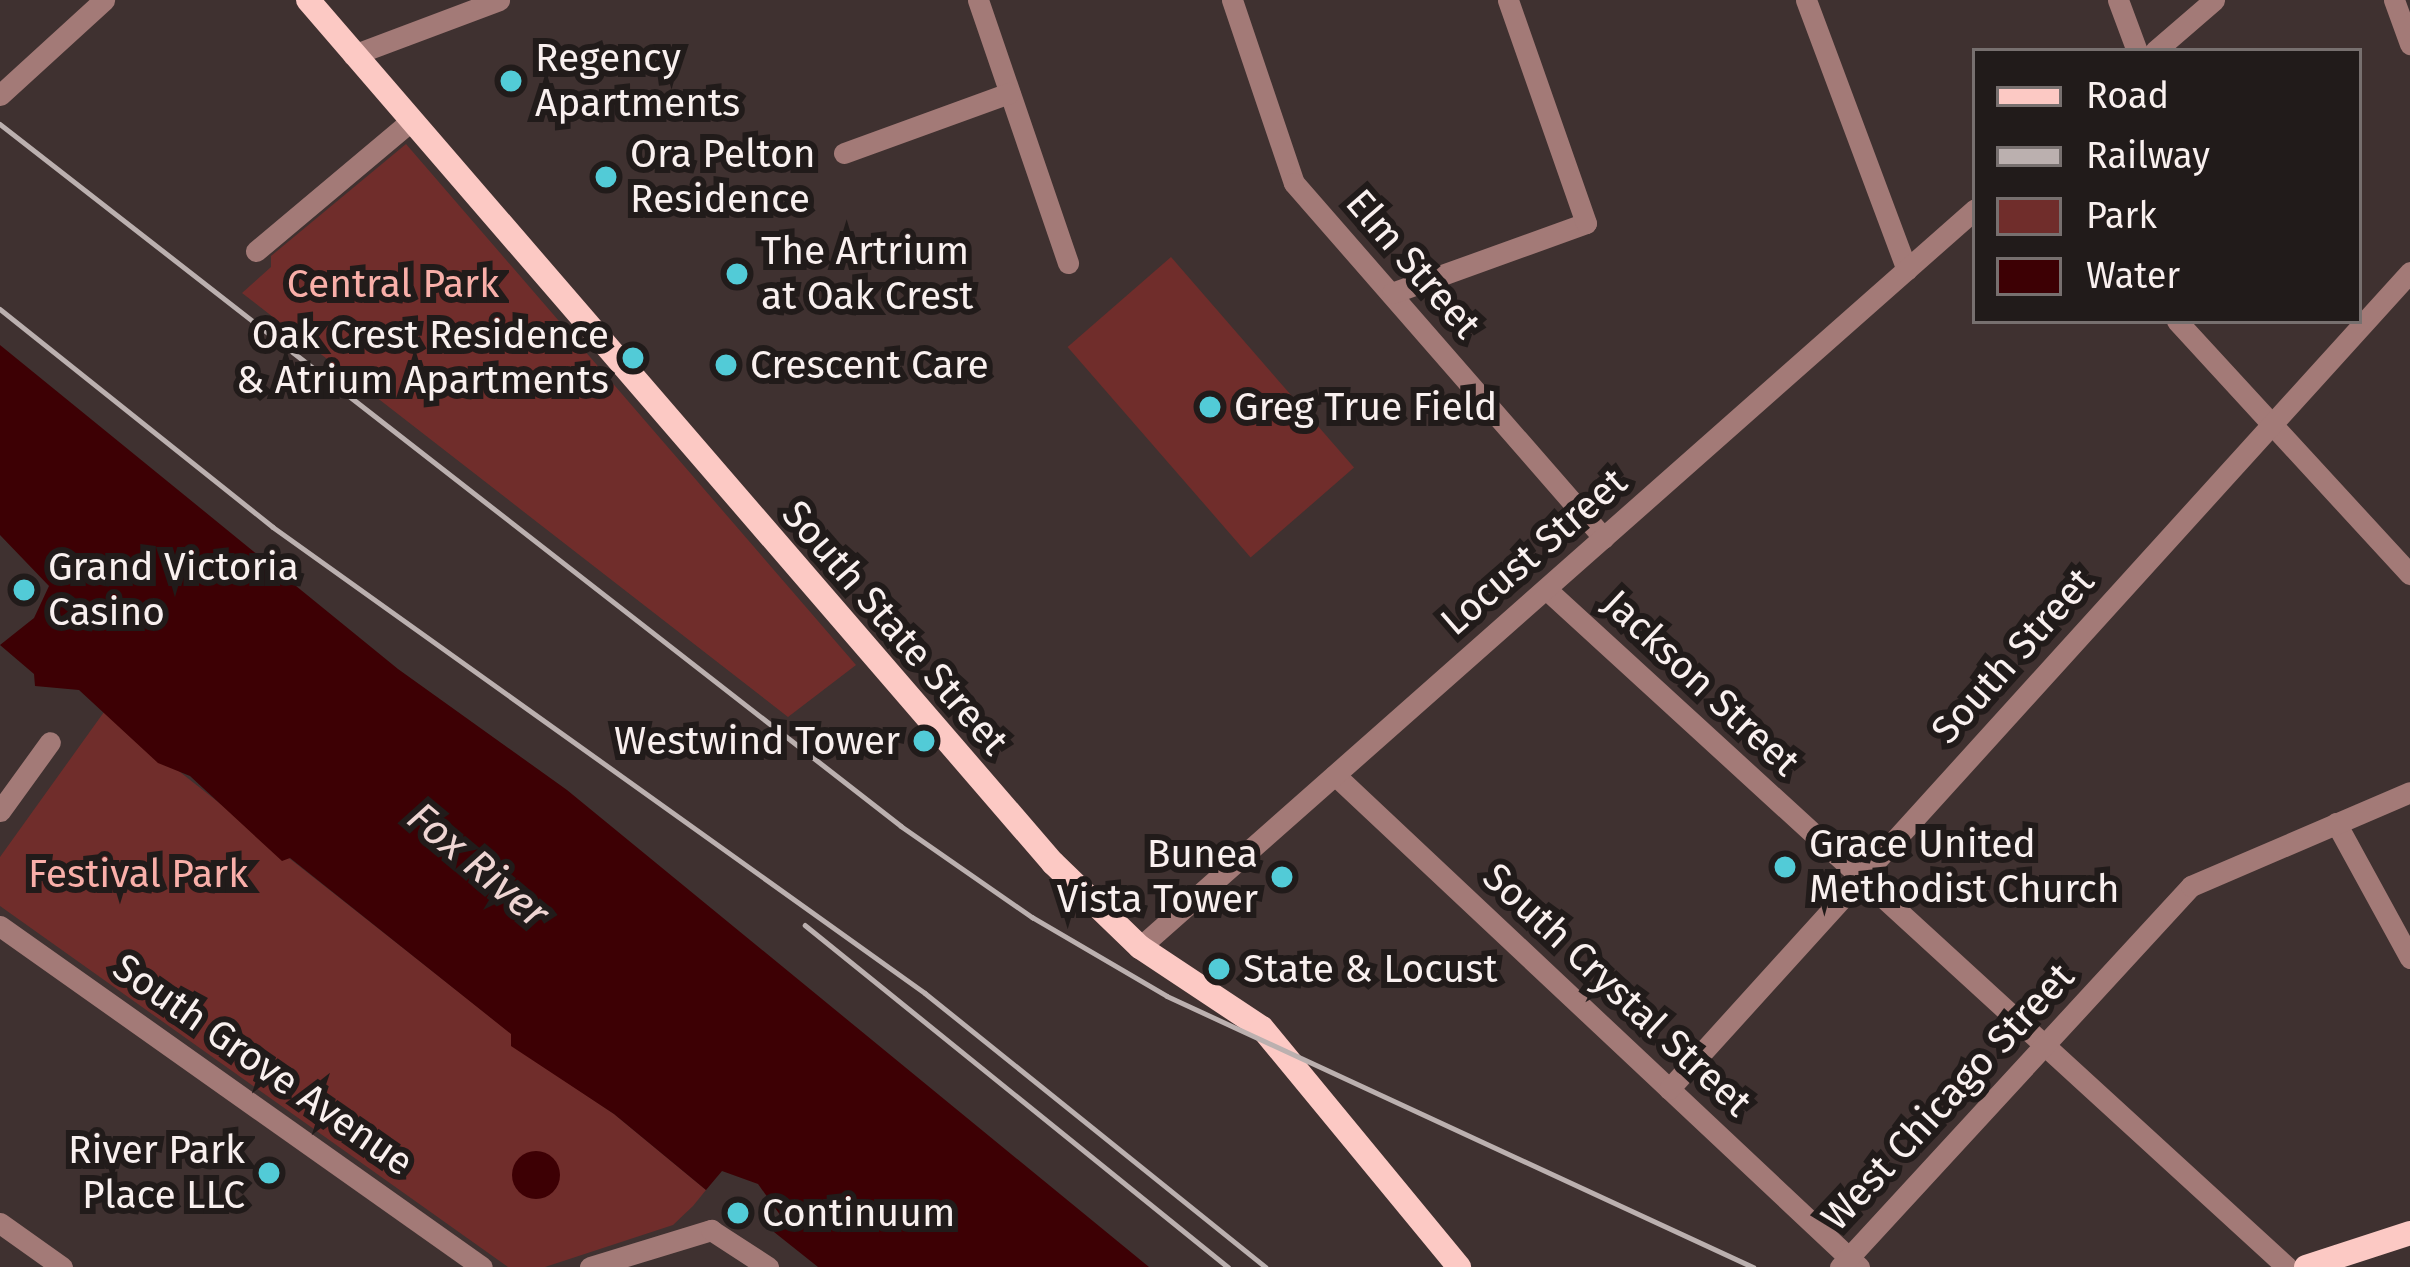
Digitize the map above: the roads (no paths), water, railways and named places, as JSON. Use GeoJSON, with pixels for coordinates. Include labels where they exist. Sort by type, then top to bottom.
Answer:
{"type":"FeatureCollection","features":[{"type":"Feature","properties":{"kind":"main road","name":"South State Street"},"geometry":{"type":"LineString","coordinates":[[308,0],[1053,863],[1141,947],[1262,1028],[1459,1267]]}},
{"type":"Feature","properties":{"kind":"main road"},"geometry":{"type":"LineString","coordinates":[[2306,1267],[2410,1233]]}},
{"type":"Feature","properties":{"kind":"street"},"geometry":{"type":"LineString","coordinates":[[0,94],[104,0]]}},
{"type":"Feature","properties":{"kind":"street"},"geometry":{"type":"LineString","coordinates":[[352,55],[500,0]]}},
{"type":"Feature","properties":{"kind":"street"},"geometry":{"type":"LineString","coordinates":[[978,0],[1068,263]]}},
{"type":"Feature","properties":{"kind":"street","name":"Elm Street"},"geometry":{"type":"LineString","coordinates":[[1232,0],[1294,183],[1604,538]]}},
{"type":"Feature","properties":{"kind":"street"},"geometry":{"type":"LineString","coordinates":[[1392,293],[1586,223],[1508,0]]}},
{"type":"Feature","properties":{"kind":"street"},"geometry":{"type":"LineString","coordinates":[[1806,0],[1907,270]]}},
{"type":"Feature","properties":{"kind":"street"},"geometry":{"type":"LineString","coordinates":[[2118,0],[2137,48]]}},
{"type":"Feature","properties":{"kind":"street"},"geometry":{"type":"LineString","coordinates":[[2158,48],[2214,0]]}},
{"type":"Feature","properties":{"kind":"street"},"geometry":{"type":"LineString","coordinates":[[2394,0],[2410,44]]}},
{"type":"Feature","properties":{"kind":"street"},"geometry":{"type":"LineString","coordinates":[[844,153],[1010,93]]}},
{"type":"Feature","properties":{"kind":"street"},"geometry":{"type":"LineString","coordinates":[[256,251],[410,122]]}},
{"type":"Feature","properties":{"kind":"street","name":"Locust Street"},"geometry":{"type":"LineString","coordinates":[[1141,947],[1972,212]]}},
{"type":"Feature","properties":{"kind":"street","name":"South Street"},"geometry":{"type":"LineString","coordinates":[[1669,1089],[2410,272]]}},
{"type":"Feature","properties":{"kind":"street"},"geometry":{"type":"LineString","coordinates":[[2180,324],[2410,574]]}},
{"type":"Feature","properties":{"kind":"street","name":"Jackson Street"},"geometry":{"type":"LineString","coordinates":[[1546,590],[2047,1042],[2287,1267]]}},
{"type":"Feature","properties":{"kind":"street"},"geometry":{"type":"LineString","coordinates":[[0,811],[50,742]]}},
{"type":"Feature","properties":{"kind":"street","name":"South Crystal Street"},"geometry":{"type":"LineString","coordinates":[[1335,775],[1849,1264]]}},
{"type":"Feature","properties":{"kind":"street","name":"West Chicago Street"},"geometry":{"type":"LineString","coordinates":[[1849,1264],[2191,886],[2410,793]]}},
{"type":"Feature","properties":{"kind":"street"},"geometry":{"type":"LineString","coordinates":[[2336,823],[2410,958]]}},
{"type":"Feature","properties":{"kind":"street","name":"South Grove Avenue"},"geometry":{"type":"LineString","coordinates":[[0,926],[482,1267]]}},
{"type":"Feature","properties":{"kind":"street"},"geometry":{"type":"LineString","coordinates":[[0,1223],[62,1267]]}},
{"type":"Feature","properties":{"kind":"street"},"geometry":{"type":"LineString","coordinates":[[590,1267],[706,1230],[726,1234],[768,1267]]}},
{"type":"Feature","properties":{"kind":"water","name":"Fox River"},"geometry":{"type":"Polygon","coordinates":[[[0,345],[398,669],[567,790],[1149,1267],[818,1267],[774,1232],[783,1219],[758,1184],[722,1171],[706,1190],[614,1114],[511,1046],[511,1034],[290,858],[282,861],[190,776],[158,763],[79,690],[35,686],[34,674],[0,645],[34,618],[49,586],[0,535],[0,345]]]}},
{"type":"Feature","properties":{"kind":"water"},"geometry":{"type":"Polygon","coordinates":[[[536,1151],[553,1158],[560,1175],[553,1192],[536,1199],[519,1192],[512,1175],[519,1158],[536,1151]]]}},
{"type":"Feature","properties":{"kind":"railway"},"geometry":{"type":"LineString","coordinates":[[0,124],[901,826],[1032,917],[1167,996],[1753,1267]]}},
{"type":"Feature","properties":{"kind":"railway"},"geometry":{"type":"LineString","coordinates":[[0,309],[273,527],[925,993],[1266,1267]]}},
{"type":"Feature","properties":{"kind":"railway"},"geometry":{"type":"LineString","coordinates":[[805,925],[1228,1267]]}},
{"type":"Feature","properties":{"kind":"place","name":"Regency Apartments"},"geometry":{"type":"Point","coordinates":[511,81]}},
{"type":"Feature","properties":{"kind":"place","name":"Ora Pelton Residence"},"geometry":{"type":"Point","coordinates":[606,177]}},
{"type":"Feature","properties":{"kind":"place","name":"The Artrium at Oak Crest"},"geometry":{"type":"Point","coordinates":[737,274]}},
{"type":"Feature","properties":{"kind":"place","name":"Oak Crest Residence & Atrium Apartments"},"geometry":{"type":"Point","coordinates":[633,358]}},
{"type":"Feature","properties":{"kind":"place","name":"Crescent Care"},"geometry":{"type":"Point","coordinates":[726,365]}},
{"type":"Feature","properties":{"kind":"place","name":"Greg True Field"},"geometry":{"type":"Point","coordinates":[1210,407]}},
{"type":"Feature","properties":{"kind":"place","name":"Grand Victoria Casino"},"geometry":{"type":"Point","coordinates":[24,590]}},
{"type":"Feature","properties":{"kind":"place","name":"Westwind Tower"},"geometry":{"type":"Point","coordinates":[924,741]}},
{"type":"Feature","properties":{"kind":"place","name":"Grace United Methodist Church"},"geometry":{"type":"Point","coordinates":[1785,867]}},
{"type":"Feature","properties":{"kind":"place","name":"Bunea Vista Tower"},"geometry":{"type":"Point","coordinates":[1282,877]}},
{"type":"Feature","properties":{"kind":"place","name":"State & Locust"},"geometry":{"type":"Point","coordinates":[1219,969]}},
{"type":"Feature","properties":{"kind":"place","name":"River Park Place LLC"},"geometry":{"type":"Point","coordinates":[269,1173]}},
{"type":"Feature","properties":{"kind":"place","name":"Continuum"},"geometry":{"type":"Point","coordinates":[738,1213]}},
{"type":"Feature","properties":{"kind":"park label","name":"Central Park"},"geometry":{"type":"Point","coordinates":[393,284]}},
{"type":"Feature","properties":{"kind":"park label","name":"Festival Park"},"geometry":{"type":"Point","coordinates":[138,874]}}]}
